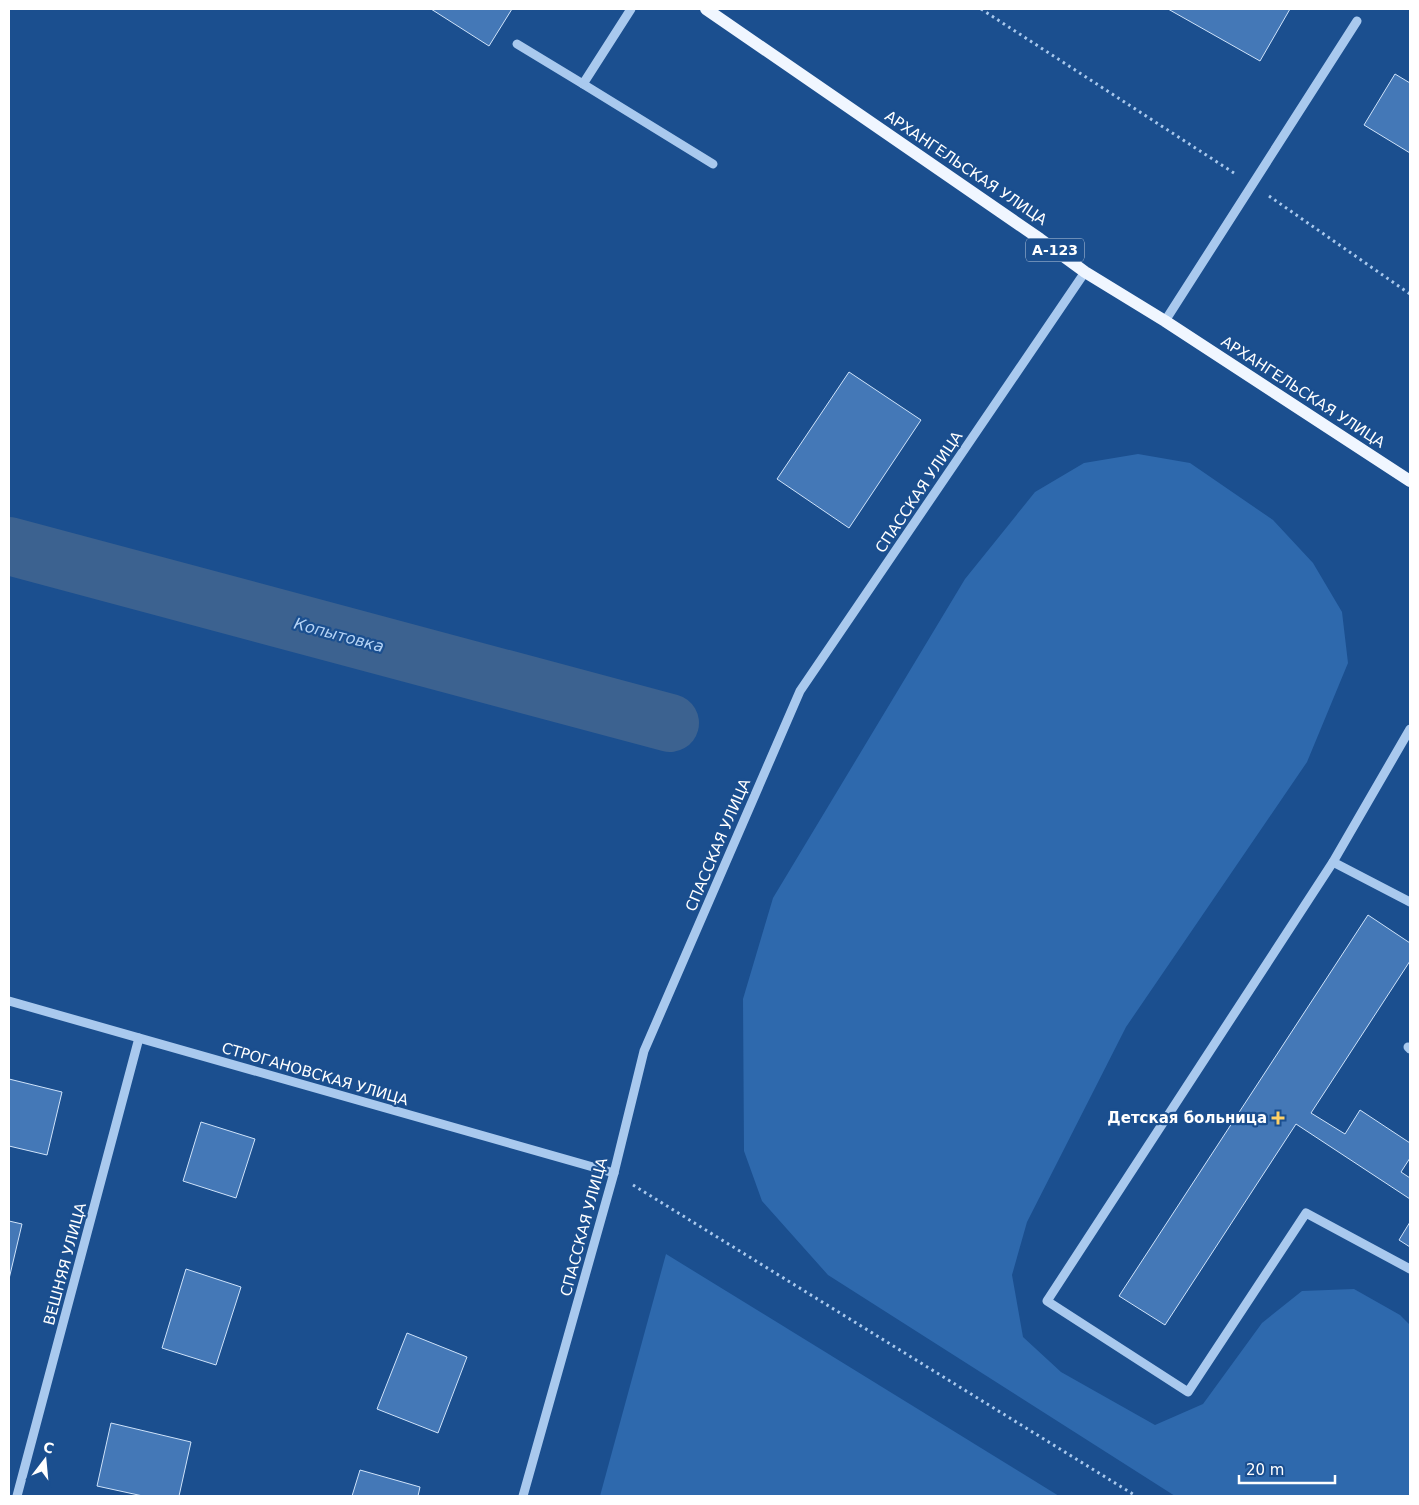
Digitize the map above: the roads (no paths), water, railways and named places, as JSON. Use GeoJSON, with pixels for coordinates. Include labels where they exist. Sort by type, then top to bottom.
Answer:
{"type":"FeatureCollection","features":[{"type":"Feature","properties":{"kind":"main road","name":"АРХАНГЕЛЬСКАЯ УЛИЦА"},"geometry":{"type":"LineString","coordinates":[[706,9],[1040,238],[1086,272],[1165,321],[1410,481]]}},
{"type":"Feature","properties":{"kind":"street"},"geometry":{"type":"LineString","coordinates":[[583,84],[631,9]]}},
{"type":"Feature","properties":{"kind":"street"},"geometry":{"type":"LineString","coordinates":[[1165,321],[1357,21]]}},
{"type":"Feature","properties":{"kind":"street"},"geometry":{"type":"LineString","coordinates":[[517,44],[712,164]]}},
{"type":"Feature","properties":{"kind":"street","name":"СПАССКАЯ УЛИЦА"},"geometry":{"type":"LineString","coordinates":[[523,1496],[614,1173],[644,1051],[800,691],[1086,272]]}},
{"type":"Feature","properties":{"kind":"street"},"geometry":{"type":"LineString","coordinates":[[1410,729],[1333,862],[1047,1301],[1188,1392],[1306,1214],[1410,1269]]}},
{"type":"Feature","properties":{"kind":"street"},"geometry":{"type":"LineString","coordinates":[[1333,862],[1410,902]]}},
{"type":"Feature","properties":{"kind":"street","name":"СТРОГАНОВСКАЯ УЛИЦА"},"geometry":{"type":"LineString","coordinates":[[9,1001],[614,1173]]}},
{"type":"Feature","properties":{"kind":"street","name":"ВЕШНЯЯ УЛИЦА"},"geometry":{"type":"LineString","coordinates":[[17,1496],[139,1038]]}},
{"type":"Feature","properties":{"kind":"waterway","name":"Копытовка"},"geometry":{"type":"LineString","coordinates":[[9,546],[670,723]]}},
{"type":"Feature","properties":{"kind":"place","name":"Детская больница"},"geometry":{"type":"Point","coordinates":[1278,1118]}}]}
